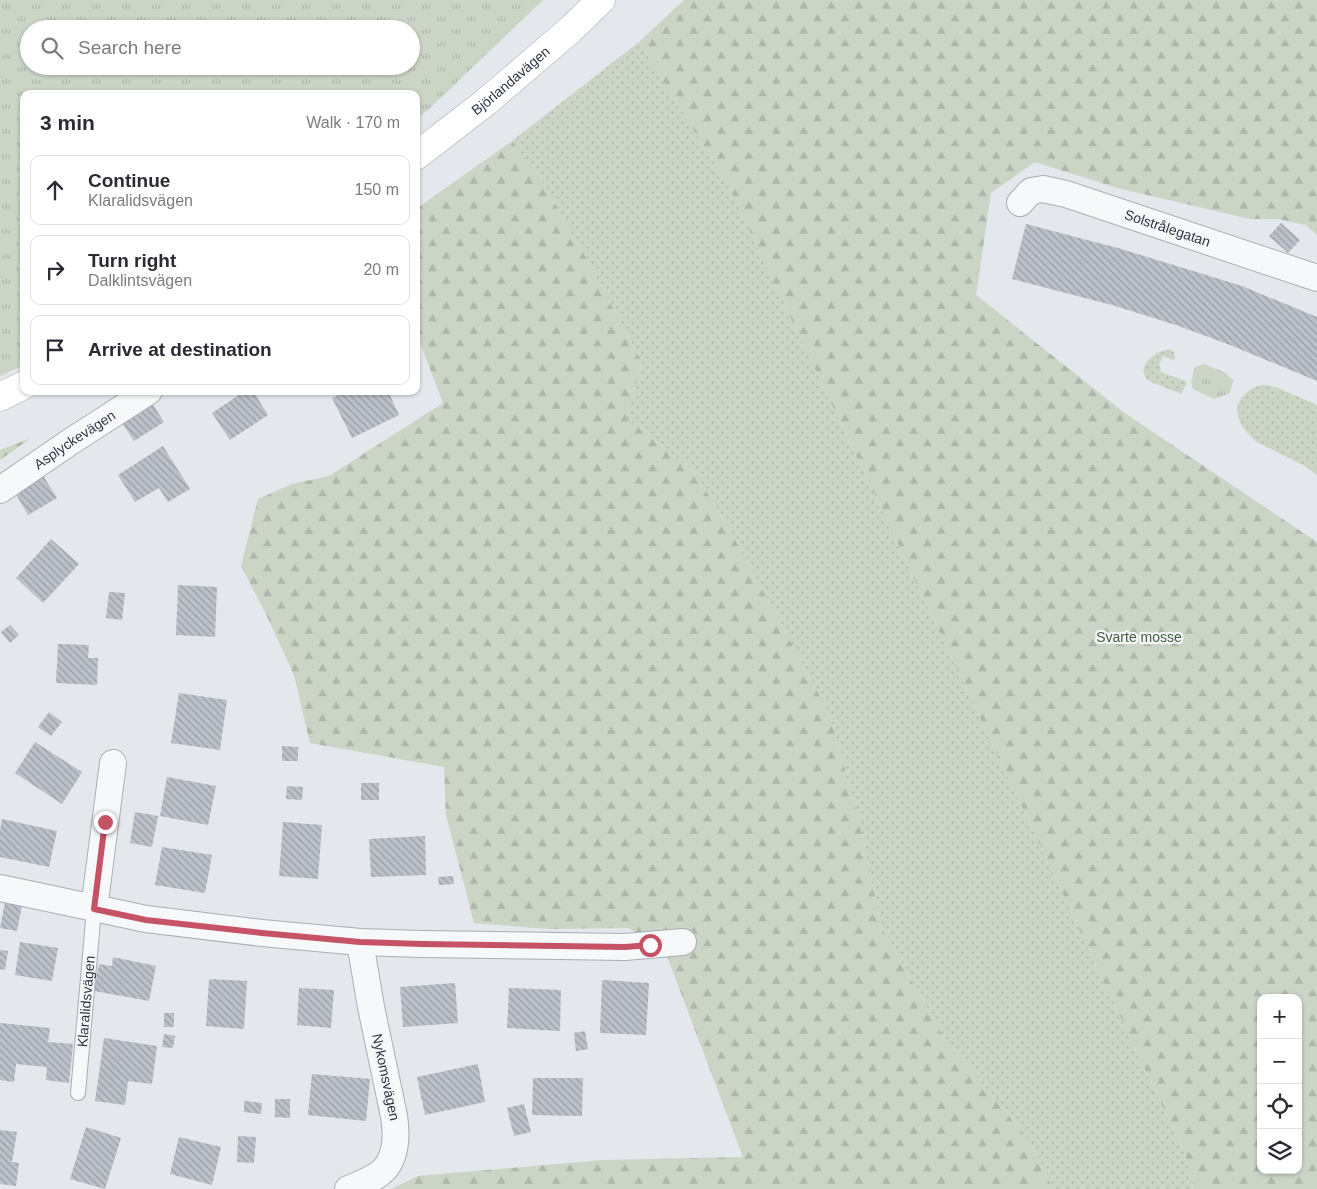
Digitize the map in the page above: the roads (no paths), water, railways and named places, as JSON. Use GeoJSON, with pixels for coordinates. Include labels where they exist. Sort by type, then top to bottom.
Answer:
{"type":"FeatureCollection","features":[{"type":"Feature","properties":{"kind":"street","name":"Björlandavägen"},"geometry":{"type":"LineString","coordinates":[[420,153],[486,102],[570,30],[601,0]]}},
{"type":"Feature","properties":{"kind":"street","name":"Solstrålegatan"},"geometry":{"type":"LineString","coordinates":[[1020,203],[1031,191],[1043,189],[1066,194],[1317,278]]}},
{"type":"Feature","properties":{"kind":"street"},"geometry":{"type":"LineString","coordinates":[[0,397],[20,387]]}},
{"type":"Feature","properties":{"kind":"street","name":"Asplyckevägen"},"geometry":{"type":"LineString","coordinates":[[0,490],[143,395]]}},
{"type":"Feature","properties":{"kind":"street"},"geometry":{"type":"LineString","coordinates":[[94,909],[113,763]]}},
{"type":"Feature","properties":{"kind":"street"},"geometry":{"type":"LineString","coordinates":[[0,888],[146,920],[360,942],[625,947],[683,942]]}},
{"type":"Feature","properties":{"kind":"street","name":"Nykomsvägen"},"geometry":{"type":"LineString","coordinates":[[348,1189],[380,1173],[390,1160],[397,1132],[371,1007],[360,942]]}},
{"type":"Feature","properties":{"kind":"lane","name":"Klaralidsvägen"},"geometry":{"type":"LineString","coordinates":[[78,1093],[94,909]]}},
{"type":"Feature","properties":{"kind":"park label","name":"Svarte mosse"},"geometry":{"type":"Point","coordinates":[1139,637]}}]}
